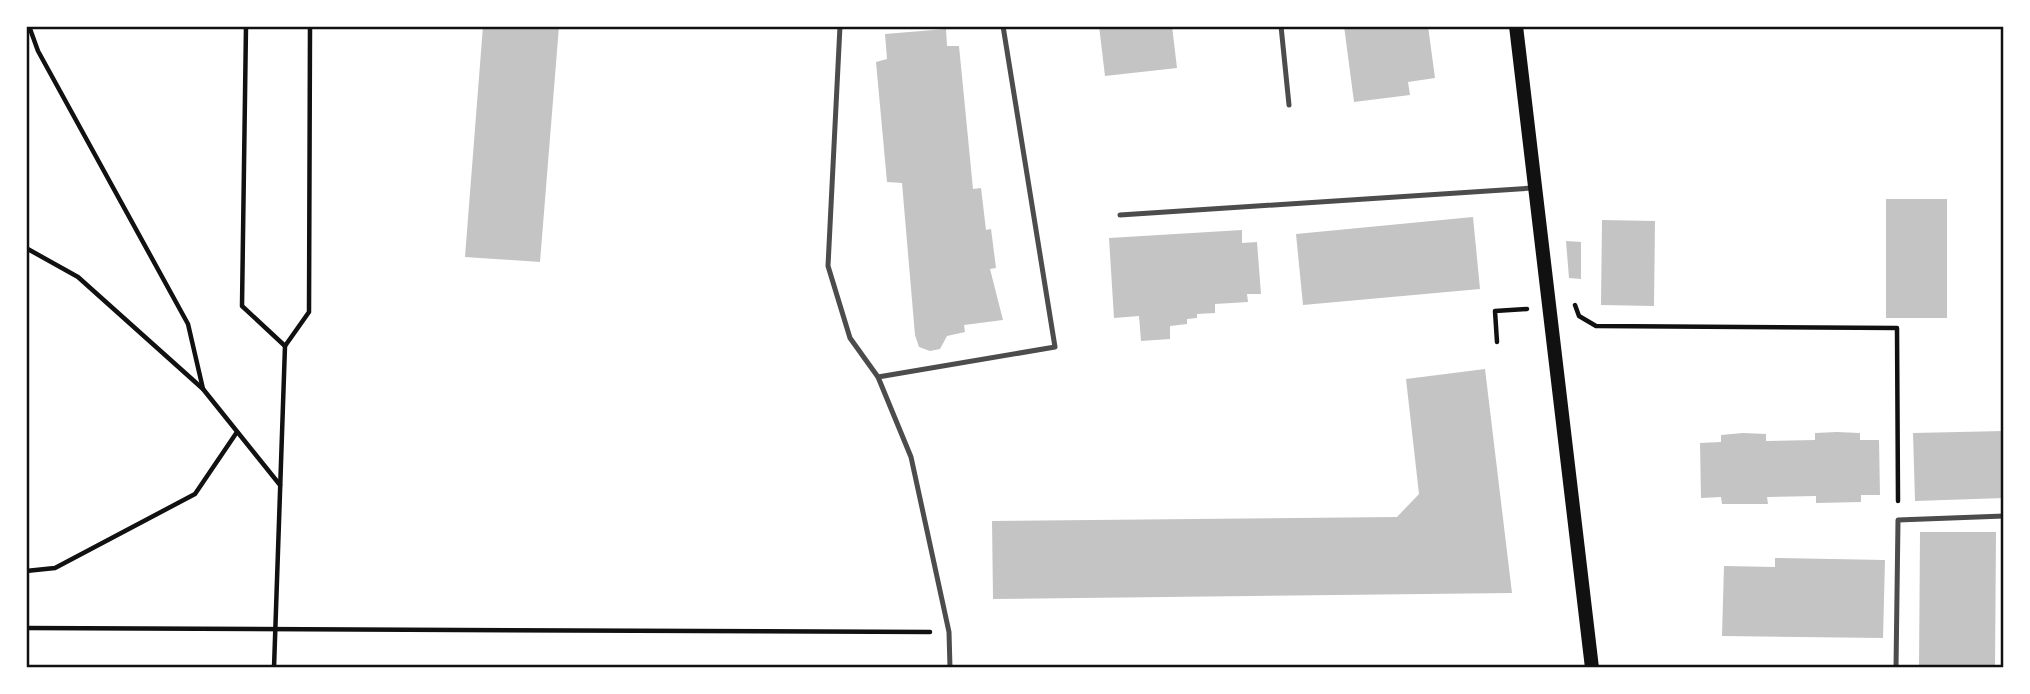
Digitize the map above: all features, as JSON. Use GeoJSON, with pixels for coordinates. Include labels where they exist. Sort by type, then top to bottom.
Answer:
{"type":"FeatureCollection","features":[{"type":"Feature","properties":{"kind":"main road"},"geometry":{"type":"LineString","coordinates":[[1516,26],[1592,668]]}},
{"type":"Feature","properties":{"kind":"lane"},"geometry":{"type":"LineString","coordinates":[[840,26],[828,266],[850,338],[878,377],[911,457],[948,632],[950,668]]}},
{"type":"Feature","properties":{"kind":"lane"},"geometry":{"type":"LineString","coordinates":[[878,377],[1055,347],[1003,26]]}},
{"type":"Feature","properties":{"kind":"lane"},"geometry":{"type":"LineString","coordinates":[[1281,26],[1289,105]]}},
{"type":"Feature","properties":{"kind":"lane"},"geometry":{"type":"LineString","coordinates":[[1121,215],[1536,187]]}},
{"type":"Feature","properties":{"kind":"lane"},"geometry":{"type":"LineString","coordinates":[[1896,668],[1898,520],[2004,516]]}},
{"type":"Feature","properties":{"kind":"path"},"geometry":{"type":"LineString","coordinates":[[29,26],[38,51],[188,324],[203,389]]}},
{"type":"Feature","properties":{"kind":"path"},"geometry":{"type":"LineString","coordinates":[[246,26],[243,306],[285,346]]}},
{"type":"Feature","properties":{"kind":"path"},"geometry":{"type":"LineString","coordinates":[[274,668],[285,346],[309,312],[310,26]]}},
{"type":"Feature","properties":{"kind":"path"},"geometry":{"type":"LineString","coordinates":[[26,248],[78,277],[203,389],[281,485]]}},
{"type":"Feature","properties":{"kind":"path"},"geometry":{"type":"LineString","coordinates":[[1497,342],[1495,311],[1574,303],[1579,316],[1596,326],[1897,328],[1898,520]]}},
{"type":"Feature","properties":{"kind":"path"},"geometry":{"type":"LineString","coordinates":[[26,571],[55,568],[195,494],[237,432]]}},
{"type":"Feature","properties":{"kind":"path"},"geometry":{"type":"LineString","coordinates":[[26,628],[948,632]]}},
{"type":"Feature","properties":{"kind":"building"},"geometry":{"type":"Polygon","coordinates":[[[483,26],[559,26],[540,262],[465,257],[483,26]]]}},
{"type":"Feature","properties":{"kind":"building"},"geometry":{"type":"Polygon","coordinates":[[[1099,26],[1172,26],[1177,68],[1105,76],[1099,26]]]}},
{"type":"Feature","properties":{"kind":"building"},"geometry":{"type":"Polygon","coordinates":[[[1344,26],[1428,26],[1435,78],[1408,82],[1410,95],[1354,102],[1344,26]]]}},
{"type":"Feature","properties":{"kind":"building"},"geometry":{"type":"Polygon","coordinates":[[[946,29],[947,46],[959,46],[973,189],[981,188],[986,230],[991,229],[996,268],[990,269],[1003,320],[964,325],[965,332],[947,336],[940,349],[930,351],[919,347],[915,335],[902,183],[887,182],[876,62],[887,59],[885,34],[946,29]]]}},
{"type":"Feature","properties":{"kind":"building"},"geometry":{"type":"Polygon","coordinates":[[[1886,199],[1947,199],[1947,318],[1886,318],[1886,199]]]}},
{"type":"Feature","properties":{"kind":"building"},"geometry":{"type":"Polygon","coordinates":[[[1473,217],[1480,289],[1303,305],[1296,234],[1473,217]]]}},
{"type":"Feature","properties":{"kind":"building"},"geometry":{"type":"Polygon","coordinates":[[[1602,220],[1655,221],[1654,306],[1601,305],[1602,220]]]}},
{"type":"Feature","properties":{"kind":"building"},"geometry":{"type":"Polygon","coordinates":[[[1242,230],[1242,243],[1257,242],[1261,294],[1247,294],[1248,302],[1215,304],[1215,313],[1197,314],[1197,318],[1187,319],[1187,324],[1170,326],[1170,339],[1141,341],[1139,316],[1114,318],[1109,238],[1242,230]]]}},
{"type":"Feature","properties":{"kind":"building"},"geometry":{"type":"Polygon","coordinates":[[[1566,241],[1581,242],[1581,279],[1569,278],[1566,241]]]}},
{"type":"Feature","properties":{"kind":"building"},"geometry":{"type":"Polygon","coordinates":[[[1485,369],[1512,593],[993,599],[992,521],[1397,517],[1419,494],[1406,379],[1485,369]]]}},
{"type":"Feature","properties":{"kind":"building"},"geometry":{"type":"Polygon","coordinates":[[[2004,431],[2004,498],[1915,501],[1913,433],[2004,431]]]}},
{"type":"Feature","properties":{"kind":"building"},"geometry":{"type":"Polygon","coordinates":[[[1743,433],[1766,434],[1766,441],[1815,440],[1815,433],[1860,433],[1860,440],[1879,440],[1880,495],[1861,495],[1861,502],[1816,503],[1816,496],[1767,497],[1768,504],[1722,504],[1721,497],[1701,498],[1700,443],[1721,442],[1721,435],[1743,433]]]}},
{"type":"Feature","properties":{"kind":"building"},"geometry":{"type":"Polygon","coordinates":[[[1920,532],[1996,532],[1995,668],[1919,668],[1920,532]]]}},
{"type":"Feature","properties":{"kind":"building"},"geometry":{"type":"Polygon","coordinates":[[[1775,558],[1885,560],[1883,638],[1722,636],[1724,566],[1775,567],[1775,558]]]}}]}
